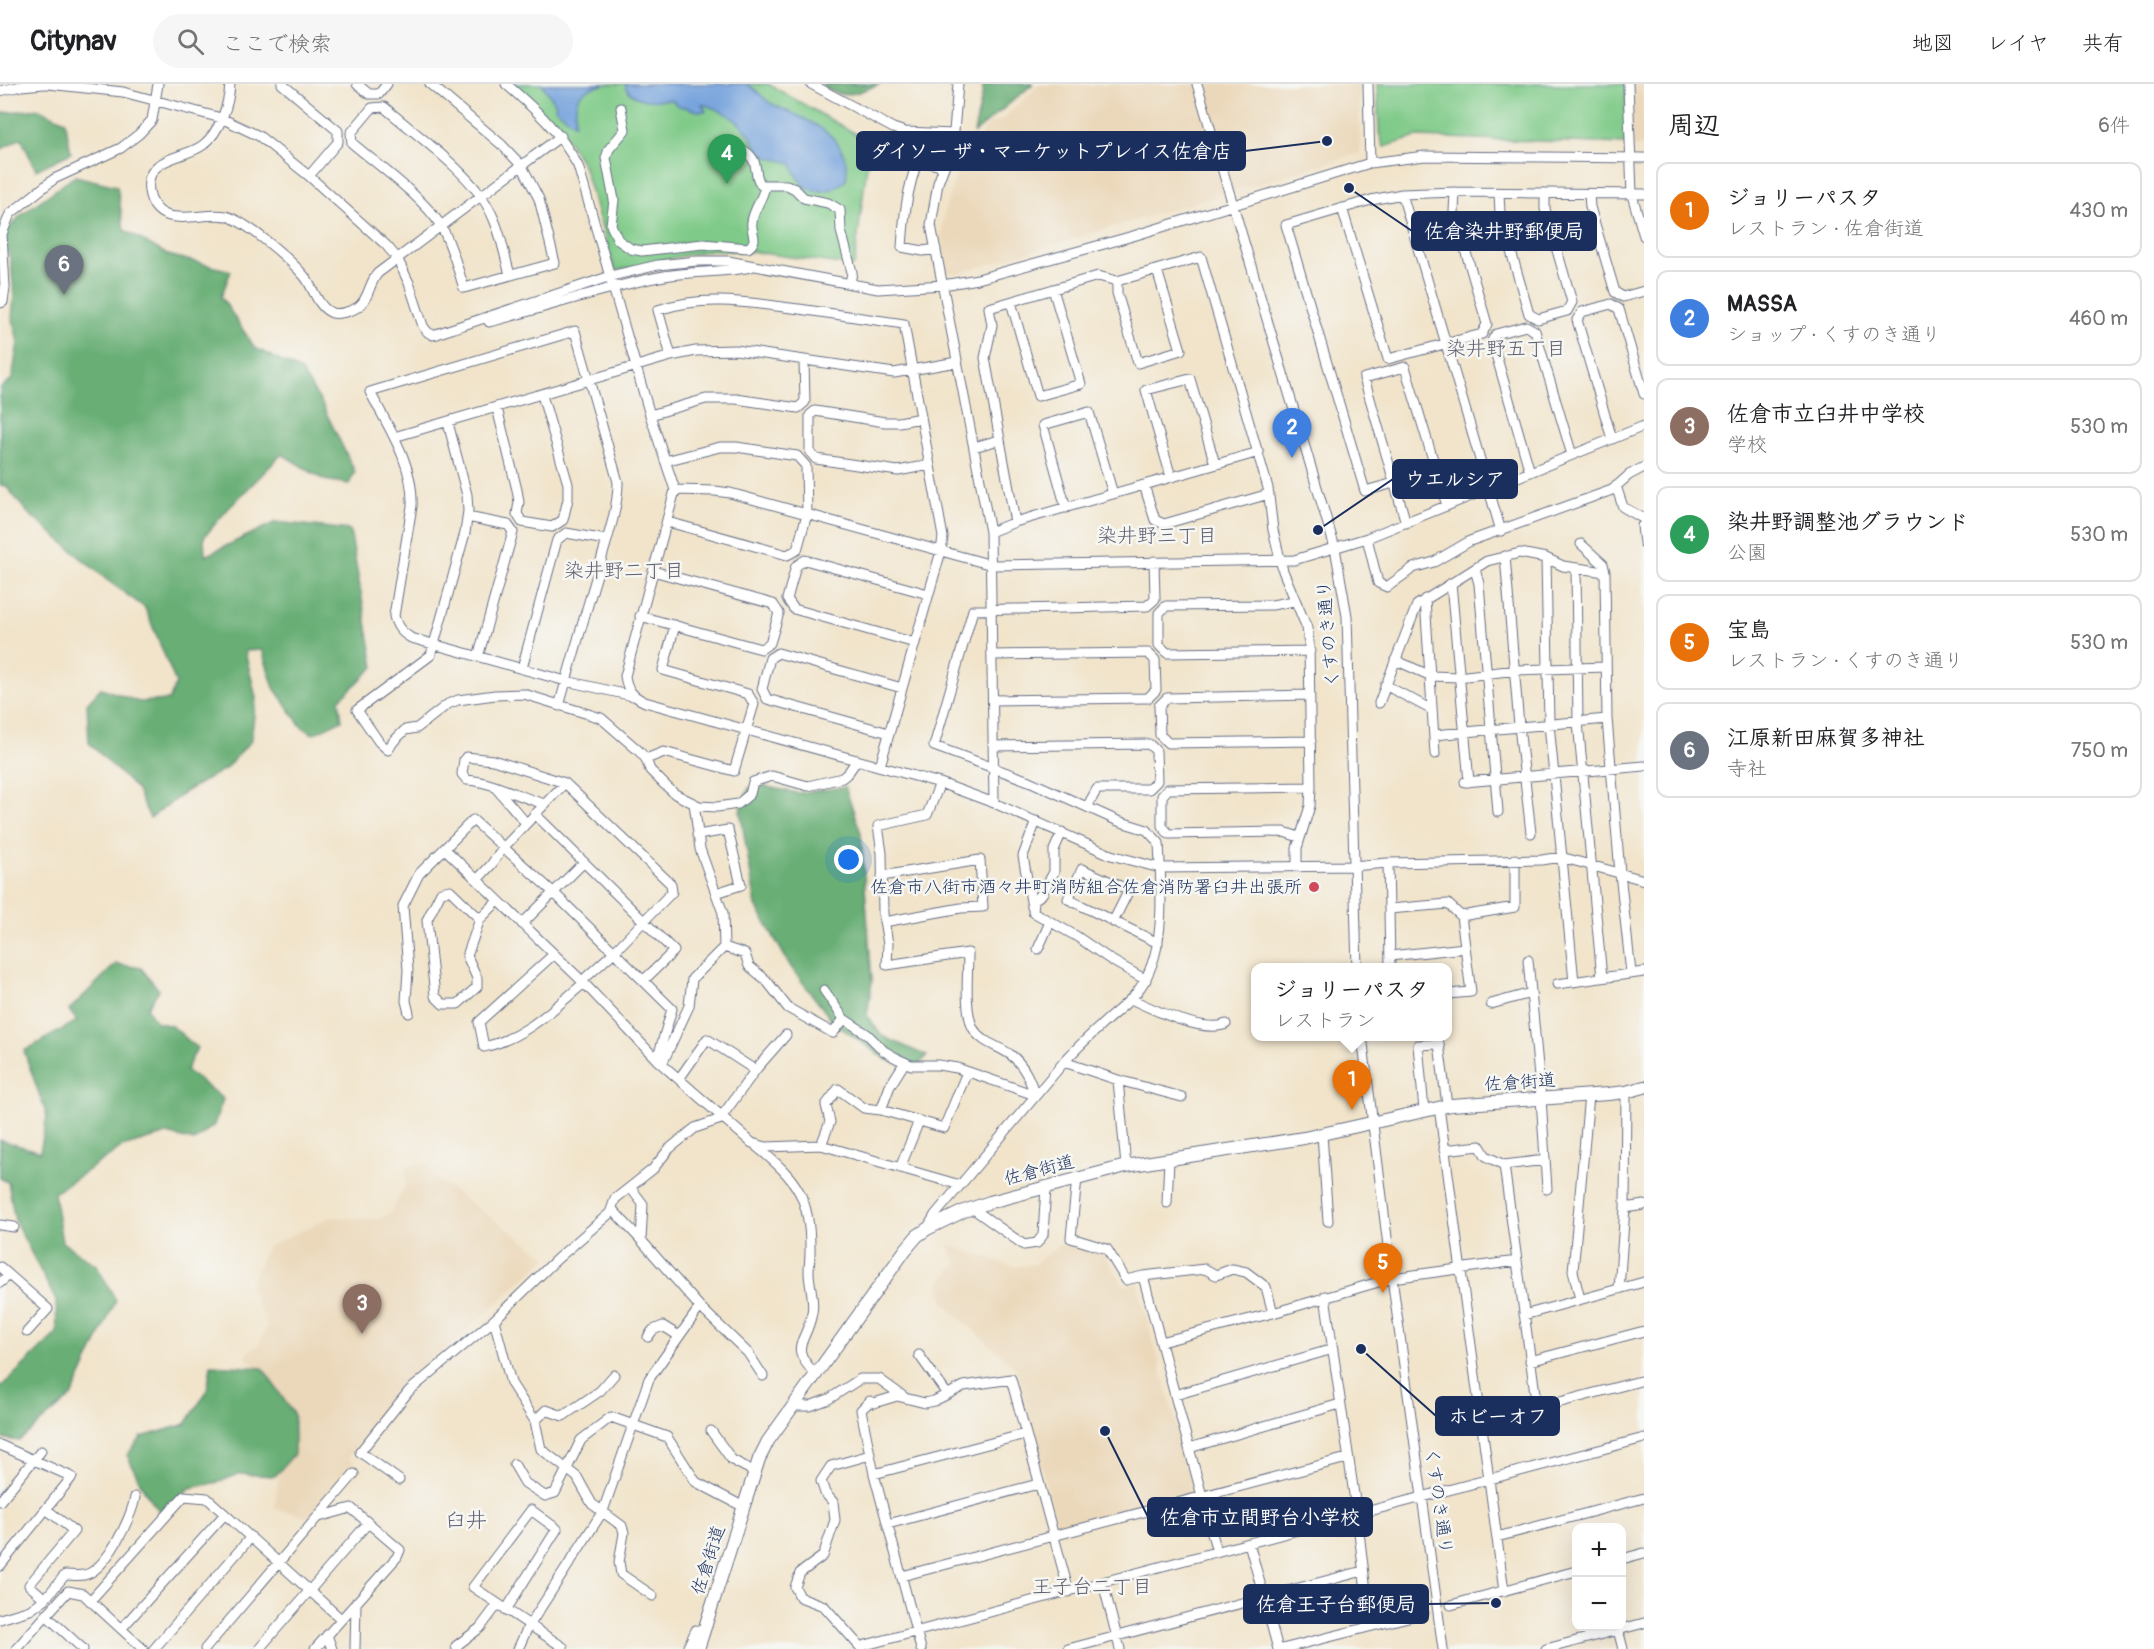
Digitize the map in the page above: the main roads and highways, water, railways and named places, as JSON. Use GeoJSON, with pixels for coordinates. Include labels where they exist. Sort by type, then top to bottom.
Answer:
{"type":"FeatureCollection","features":[{"type":"Feature","properties":{"kind":"main road","name":"佐倉街道"},"geometry":{"type":"LineString","coordinates":[[698,1649],[755,1472],[768,1441],[906,1249],[916,1236],[927,1229],[972,1208],[1126,1166],[1256,1147],[1443,1106],[1626,1092],[1644,1087]]}},
{"type":"Feature","properties":{"kind":"water"},"geometry":{"type":"Polygon","coordinates":[[[542,84],[607,84],[589,89],[580,95],[577,100],[575,124],[555,108],[556,104],[542,84]]]}},
{"type":"Feature","properties":{"kind":"water"},"geometry":{"type":"Polygon","coordinates":[[[626,84],[746,84],[768,102],[824,130],[842,151],[846,164],[846,180],[833,188],[813,190],[802,183],[791,163],[763,154],[745,129],[729,115],[702,104],[706,111],[678,106],[672,100],[642,99],[631,93],[626,88],[626,84]]]}},
{"type":"Feature","properties":{"kind":"place","name":"ダイソー ザ・マーケットプレイス佐倉店"},"geometry":{"type":"Point","coordinates":[1327,141]}},
{"type":"Feature","properties":{"kind":"place","name":"染井野調整池グラウンド"},"geometry":{"type":"Point","coordinates":[727,184]}},
{"type":"Feature","properties":{"kind":"place","name":"佐倉染井野郵便局"},"geometry":{"type":"Point","coordinates":[1349,188]}},
{"type":"Feature","properties":{"kind":"place","name":"江原新田麻賀多神社"},"geometry":{"type":"Point","coordinates":[64,295]}},
{"type":"Feature","properties":{"kind":"place","name":"MASSA"},"geometry":{"type":"Point","coordinates":[1292,458]}},
{"type":"Feature","properties":{"kind":"place","name":"ウエルシア"},"geometry":{"type":"Point","coordinates":[1318,530]}},
{"type":"Feature","properties":{"kind":"place","name":"佐倉市八街市酒々井町消防組合佐倉消防署臼井出張所"},"geometry":{"type":"Point","coordinates":[1314,887]}},
{"type":"Feature","properties":{"kind":"place","name":"ジョリーパスタ"},"geometry":{"type":"Point","coordinates":[1352,1110]}},
{"type":"Feature","properties":{"kind":"place","name":"宝島"},"geometry":{"type":"Point","coordinates":[1383,1293]}},
{"type":"Feature","properties":{"kind":"place","name":"佐倉市立臼井中学校"},"geometry":{"type":"Point","coordinates":[362,1334]}},
{"type":"Feature","properties":{"kind":"place","name":"ホビーオフ"},"geometry":{"type":"Point","coordinates":[1361,1349]}},
{"type":"Feature","properties":{"kind":"place","name":"佐倉市立間野台小学校"},"geometry":{"type":"Point","coordinates":[1105,1431]}},
{"type":"Feature","properties":{"kind":"place","name":"佐倉王子台郵便局"},"geometry":{"type":"Point","coordinates":[1496,1603]}},
{"type":"Feature","properties":{"kind":"district","name":"染井野五丁目"},"geometry":{"type":"Point","coordinates":[1506,348]}},
{"type":"Feature","properties":{"kind":"district","name":"染井野三丁目"},"geometry":{"type":"Point","coordinates":[1157,535]}},
{"type":"Feature","properties":{"kind":"district","name":"染井野二丁目"},"geometry":{"type":"Point","coordinates":[624,570]}},
{"type":"Feature","properties":{"kind":"district","name":"臼井"},"geometry":{"type":"Point","coordinates":[466,1520]}},
{"type":"Feature","properties":{"kind":"district","name":"王子台二丁目"},"geometry":{"type":"Point","coordinates":[1092,1586]}}]}
